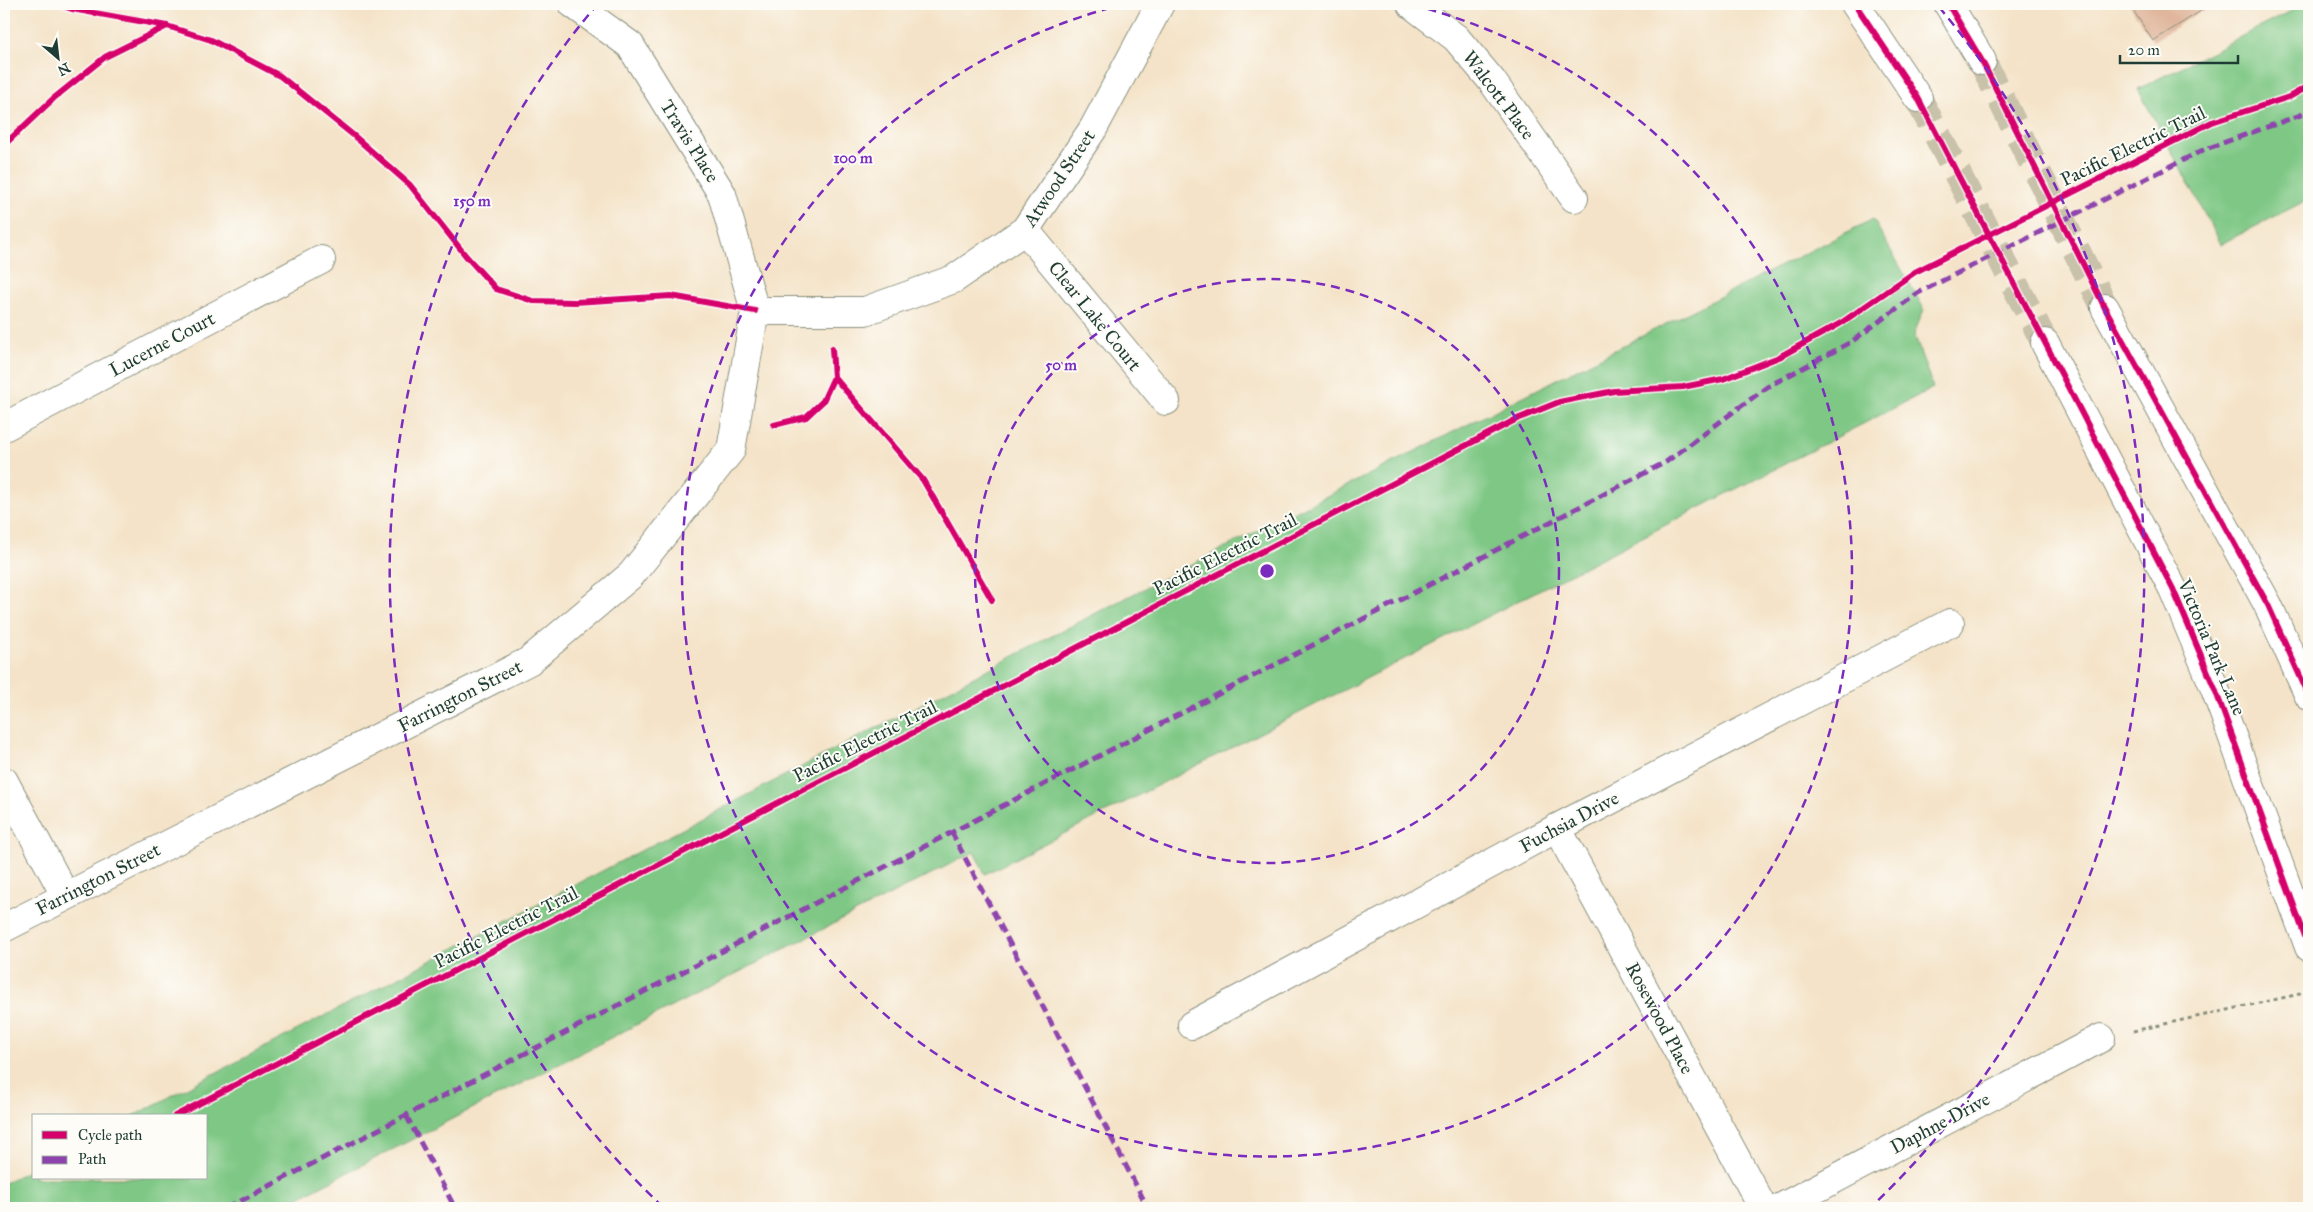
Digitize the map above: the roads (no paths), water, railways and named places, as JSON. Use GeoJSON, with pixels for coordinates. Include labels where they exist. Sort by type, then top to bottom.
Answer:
{"type":"FeatureCollection","features":[{"type":"Feature","properties":{"kind":"street","name":"Travis Place"},"geometry":{"type":"LineString","coordinates":[[573,4],[630,45],[722,194],[755,311]]}},
{"type":"Feature","properties":{"kind":"street","name":"Atwood Street"},"geometry":{"type":"LineString","coordinates":[[755,311],[865,311],[954,279],[1025,230],[1093,130],[1160,4]]}},
{"type":"Feature","properties":{"kind":"street","name":"Walcott Place"},"geometry":{"type":"LineString","coordinates":[[1411,4],[1456,38],[1492,82],[1574,198]]}},
{"type":"Feature","properties":{"kind":"street"},"geometry":{"type":"LineString","coordinates":[[1855,4],[1918,98]]}},
{"type":"Feature","properties":{"kind":"street"},"geometry":{"type":"LineString","coordinates":[[1948,4],[1982,61]]}},
{"type":"Feature","properties":{"kind":"street","name":"Clear Lake Court"},"geometry":{"type":"LineString","coordinates":[[1025,230],[1166,402]]}},
{"type":"Feature","properties":{"kind":"street","name":"Lucerne Court"},"geometry":{"type":"LineString","coordinates":[[4,427],[321,260]]}},
{"type":"Feature","properties":{"kind":"street"},"geometry":{"type":"LineString","coordinates":[[2105,308],[2268,605],[2309,696]]}},
{"type":"Feature","properties":{"kind":"street","name":"Farrington Street"},"geometry":{"type":"LineString","coordinates":[[4,928],[65,895],[529,661],[631,575],[731,450],[755,311]]}},
{"type":"Feature","properties":{"kind":"street","name":"Victoria Park Lane"},"geometry":{"type":"LineString","coordinates":[[2045,343],[2173,589],[2215,689],[2309,947]]}},
{"type":"Feature","properties":{"kind":"street","name":"Fuchsia Drive"},"geometry":{"type":"LineString","coordinates":[[1192,1025],[1557,828],[1950,623]]}},
{"type":"Feature","properties":{"kind":"street"},"geometry":{"type":"LineString","coordinates":[[4,781],[65,895]]}},
{"type":"Feature","properties":{"kind":"street","name":"Rosewood Place"},"geometry":{"type":"LineString","coordinates":[[1557,828],[1763,1208]]}},
{"type":"Feature","properties":{"kind":"street","name":"Daphne Drive"},"geometry":{"type":"LineString","coordinates":[[1780,1208],[2100,1038]]}},
{"type":"Feature","properties":{"kind":"tunnel"},"geometry":{"type":"LineString","coordinates":[[1982,61],[2105,308]]}},
{"type":"Feature","properties":{"kind":"tunnel"},"geometry":{"type":"LineString","coordinates":[[1918,98],[2045,343]]}}]}
